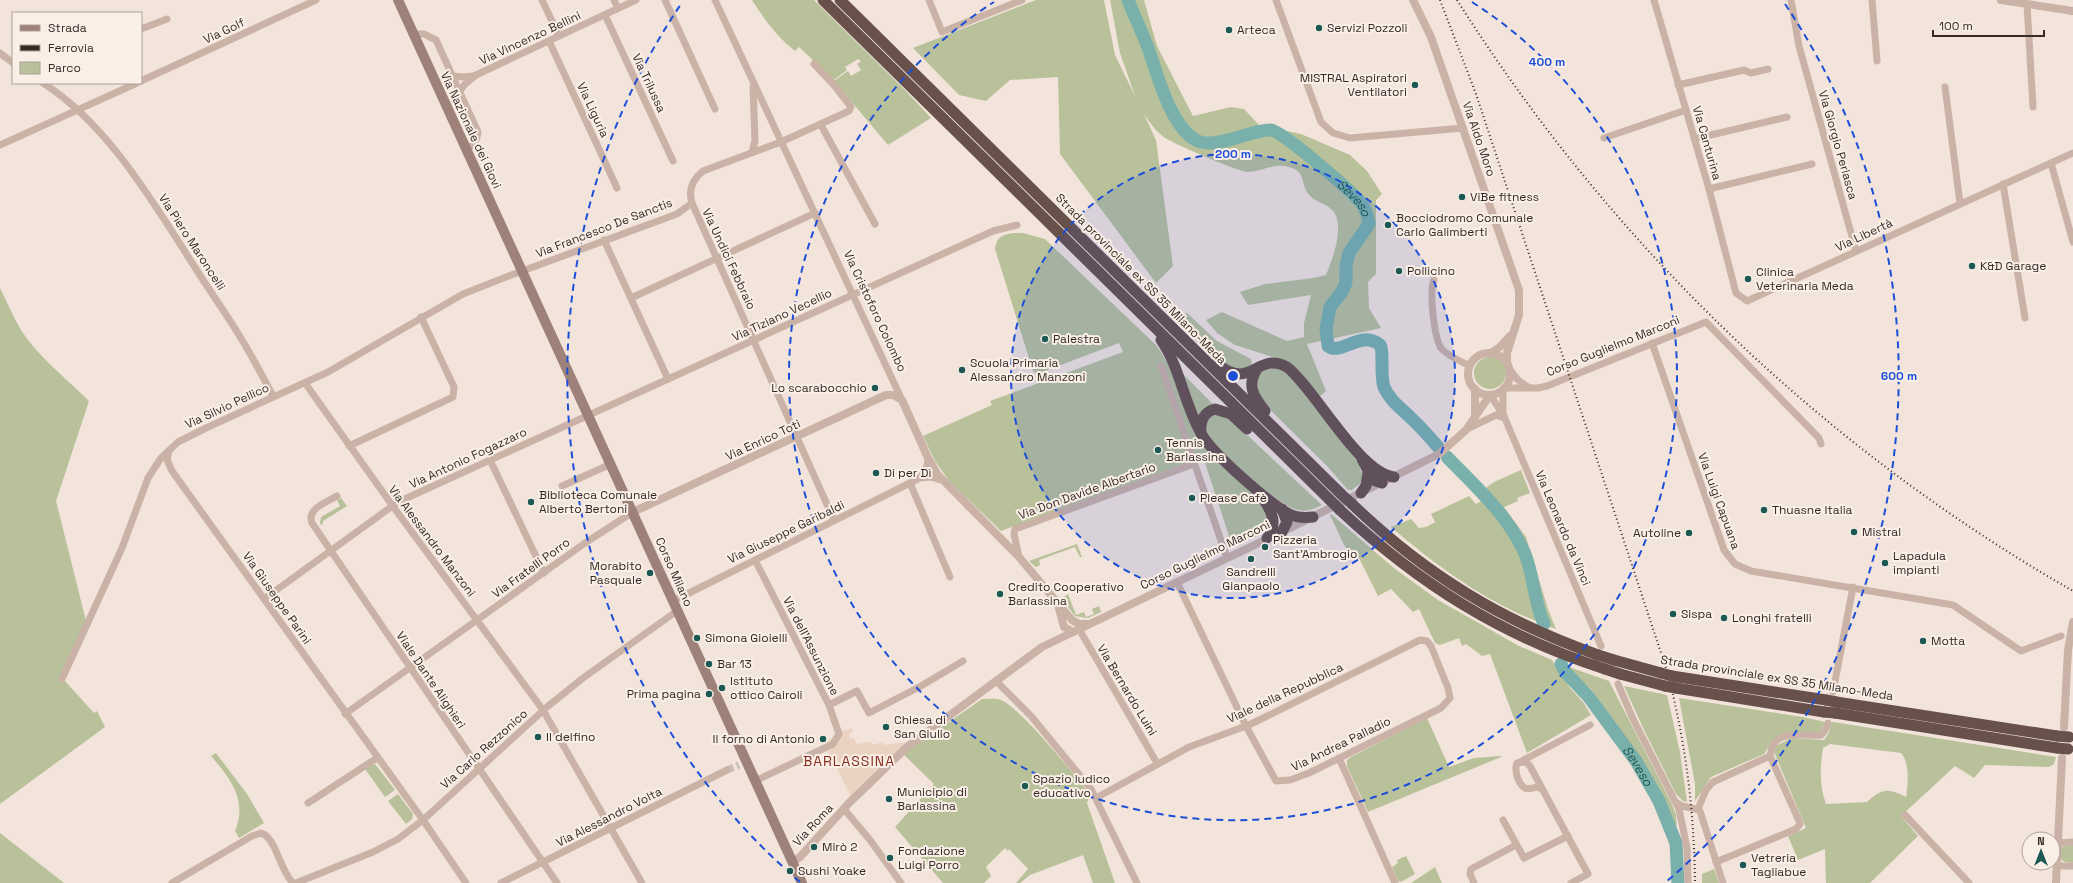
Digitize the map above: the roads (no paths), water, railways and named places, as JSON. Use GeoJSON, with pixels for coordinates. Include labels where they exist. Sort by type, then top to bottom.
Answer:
{"type":"FeatureCollection","features":[{"type":"Feature","properties":{"kind":"highway","name":"Strada provinciale ex SS 35 Milano-Meda"},"geometry":{"type":"LineString","coordinates":[[823,0],[1340,510],[1383,548],[1432,585],[1495,624],[1545,647],[1604,669],[1619,679],[2065,751]]}},
{"type":"Feature","properties":{"kind":"highway","name":"Strada provinciale ex SS 35 Milano-Meda"},"geometry":{"type":"LineString","coordinates":[[840,0],[1340,494],[1392,541],[1439,576],[1488,606],[1539,632],[1559,640],[1600,651],[1614,660],[1672,676],[1832,698],[2066,734]]}},
{"type":"Feature","properties":{"kind":"highway"},"geometry":{"type":"LineString","coordinates":[[1144,317],[1171,356],[1202,436],[1256,490],[1267,504],[1274,521],[1278,526],[1285,530],[1287,522],[1282,509]]}},
{"type":"Feature","properties":{"kind":"highway"},"geometry":{"type":"LineString","coordinates":[[1171,326],[1230,374],[1240,375],[1274,362],[1282,364],[1291,370],[1372,470],[1394,477]]}},
{"type":"Feature","properties":{"kind":"highway"},"geometry":{"type":"LineString","coordinates":[[1257,369],[1251,381],[1252,392],[1296,449]]}},
{"type":"Feature","properties":{"kind":"highway"},"geometry":{"type":"LineString","coordinates":[[1202,436],[1201,428],[1204,415],[1211,410],[1219,410],[1230,414],[1255,436],[1287,458]]}},
{"type":"Feature","properties":{"kind":"highway"},"geometry":{"type":"LineString","coordinates":[[1372,470],[1373,480],[1378,484]]}},
{"type":"Feature","properties":{"kind":"highway"},"geometry":{"type":"LineString","coordinates":[[1361,493],[1366,486],[1372,470]]}},
{"type":"Feature","properties":{"kind":"highway"},"geometry":{"type":"LineString","coordinates":[[1256,490],[1282,509],[1299,517],[1313,517]]}},
{"type":"Feature","properties":{"kind":"highway"},"geometry":{"type":"LineString","coordinates":[[1267,538],[1273,529],[1274,521]]}},
{"type":"Feature","properties":{"kind":"main road","name":"Via Nazionale dei Giovi"},"geometry":{"type":"LineString","coordinates":[[398,0],[412,34],[522,271]]}},
{"type":"Feature","properties":{"kind":"main road","name":"Corso Milano"},"geometry":{"type":"LineString","coordinates":[[522,271],[673,601],[742,763],[755,781],[802,883]]}},
{"type":"Feature","properties":{"kind":"street","name":"Via Golf"},"geometry":{"type":"LineString","coordinates":[[142,81],[316,0]]}},
{"type":"Feature","properties":{"kind":"street"},"geometry":{"type":"LineString","coordinates":[[542,0],[559,36]]}},
{"type":"Feature","properties":{"kind":"street"},"geometry":{"type":"LineString","coordinates":[[614,0],[618,8]]}},
{"type":"Feature","properties":{"kind":"street","name":"Via Vincenzo Bellini"},"geometry":{"type":"LineString","coordinates":[[453,76],[462,78],[476,75],[636,0]]}},
{"type":"Feature","properties":{"kind":"street"},"geometry":{"type":"LineString","coordinates":[[665,0],[716,109]]}},
{"type":"Feature","properties":{"kind":"street","name":"Via Cristoforo Colombo"},"geometry":{"type":"LineString","coordinates":[[715,0],[928,458],[942,480],[1019,557],[1056,602],[1066,618],[1064,627],[1073,631]]}},
{"type":"Feature","properties":{"kind":"street"},"geometry":{"type":"LineString","coordinates":[[929,0],[942,32],[1022,0]]}},
{"type":"Feature","properties":{"kind":"street"},"geometry":{"type":"LineString","coordinates":[[1276,0],[1318,116],[1321,122],[1333,133],[1350,138],[1463,128]]}},
{"type":"Feature","properties":{"kind":"street","name":"Via Aldo Moro"},"geometry":{"type":"LineString","coordinates":[[1413,0],[1431,37],[1518,290],[1519,315],[1506,353],[1508,366]]}},
{"type":"Feature","properties":{"kind":"street","name":"Via Canturina"},"geometry":{"type":"LineString","coordinates":[[1654,0],[1709,190],[1736,293]]}},
{"type":"Feature","properties":{"kind":"street","name":"Via Giorgio Perlasca"},"geometry":{"type":"LineString","coordinates":[[1791,0],[1799,46],[1856,251]]}},
{"type":"Feature","properties":{"kind":"street"},"geometry":{"type":"LineString","coordinates":[[1872,0],[1877,61]]}},
{"type":"Feature","properties":{"kind":"street"},"geometry":{"type":"LineString","coordinates":[[2001,0],[2073,11]]}},
{"type":"Feature","properties":{"kind":"street"},"geometry":{"type":"LineString","coordinates":[[2027,4],[2034,107]]}},
{"type":"Feature","properties":{"kind":"street","name":"Via Trilussa"},"geometry":{"type":"LineString","coordinates":[[605,15],[673,161]]}},
{"type":"Feature","properties":{"kind":"street"},"geometry":{"type":"LineString","coordinates":[[142,29],[167,19]]}},
{"type":"Feature","properties":{"kind":"street"},"geometry":{"type":"LineString","coordinates":[[412,34],[424,34],[436,40],[460,91],[478,132],[478,138],[474,145],[466,150]]}},
{"type":"Feature","properties":{"kind":"street","name":"Via Liguria"},"geometry":{"type":"LineString","coordinates":[[549,41],[617,188]]}},
{"type":"Feature","properties":{"kind":"street"},"geometry":{"type":"LineString","coordinates":[[0,53],[12,62]]}},
{"type":"Feature","properties":{"kind":"street"},"geometry":{"type":"LineString","coordinates":[[692,203],[690,191],[697,176],[712,166],[781,142],[849,111],[851,107],[834,85],[814,64]]}},
{"type":"Feature","properties":{"kind":"street"},"geometry":{"type":"LineString","coordinates":[[1678,85],[1744,70],[1751,73],[1768,69]]}},
{"type":"Feature","properties":{"kind":"street","name":"Via Vincenzo Bellini"},"geometry":{"type":"LineString","coordinates":[[460,91],[465,84],[476,75]]}},
{"type":"Feature","properties":{"kind":"street"},"geometry":{"type":"LineString","coordinates":[[752,152],[755,141],[753,83]]}},
{"type":"Feature","properties":{"kind":"street","name":"Via Piero Maroncelli"},"geometry":{"type":"LineString","coordinates":[[45,84],[63,96],[79,110],[142,187],[241,338],[273,396]]}},
{"type":"Feature","properties":{"kind":"street"},"geometry":{"type":"LineString","coordinates":[[0,145],[135,84]]}},
{"type":"Feature","properties":{"kind":"street"},"geometry":{"type":"LineString","coordinates":[[1945,87],[1960,203]]}},
{"type":"Feature","properties":{"kind":"street"},"geometry":{"type":"LineString","coordinates":[[1604,138],[1686,110]]}},
{"type":"Feature","properties":{"kind":"street"},"geometry":{"type":"LineString","coordinates":[[1694,139],[1787,117]]}},
{"type":"Feature","properties":{"kind":"street"},"geometry":{"type":"LineString","coordinates":[[821,125],[875,224]]}},
{"type":"Feature","properties":{"kind":"street","name":"Via Libertà"},"geometry":{"type":"LineString","coordinates":[[1736,293],[1747,301],[2073,153]]}},
{"type":"Feature","properties":{"kind":"street"},"geometry":{"type":"LineString","coordinates":[[2051,163],[2073,242]]}},
{"type":"Feature","properties":{"kind":"street"},"geometry":{"type":"LineString","coordinates":[[1709,190],[1812,164]]}},
{"type":"Feature","properties":{"kind":"street"},"geometry":{"type":"LineString","coordinates":[[2003,184],[2025,318]]}},
{"type":"Feature","properties":{"kind":"street","name":"Via Francesco De Sanctis"},"geometry":{"type":"LineString","coordinates":[[522,271],[673,215],[692,203]]}},
{"type":"Feature","properties":{"kind":"street","name":"Via Undici Febbraio"},"geometry":{"type":"LineString","coordinates":[[692,203],[834,520]]}},
{"type":"Feature","properties":{"kind":"street"},"geometry":{"type":"LineString","coordinates":[[631,298],[815,213]]}},
{"type":"Feature","properties":{"kind":"street","name":"Via Tiziano Vecellio"},"geometry":{"type":"LineString","coordinates":[[588,415],[1000,228],[1016,225]]}},
{"type":"Feature","properties":{"kind":"street"},"geometry":{"type":"LineString","coordinates":[[604,240],[668,379]]}},
{"type":"Feature","properties":{"kind":"street","name":"Via Silvio Pellico"},"geometry":{"type":"LineString","coordinates":[[62,679],[122,548],[148,478],[155,466],[169,450],[188,436],[273,396],[305,383],[354,358],[421,317],[463,294],[522,271]]}},
{"type":"Feature","properties":{"kind":"street"},"geometry":{"type":"LineString","coordinates":[[1434,280],[1432,290],[1436,338],[1445,351],[1470,366]]}},
{"type":"Feature","properties":{"kind":"street"},"geometry":{"type":"LineString","coordinates":[[349,446],[453,397],[454,387],[421,317]]}},
{"type":"Feature","properties":{"kind":"street","name":"Corso Guglielmo Marconi"},"geometry":{"type":"LineString","coordinates":[[1503,389],[1547,386],[1706,322],[1768,383],[1819,438],[1821,444]]}},
{"type":"Feature","properties":{"kind":"street","name":"Via Aldo Moro"},"geometry":{"type":"LineString","coordinates":[[1489,354],[1500,347],[1512,334]]}},
{"type":"Feature","properties":{"kind":"street","name":"Via Luigi Capuana"},"geometry":{"type":"LineString","coordinates":[[1652,343],[1722,543],[1728,558],[1735,564],[1751,571],[1933,600],[1953,605],[2021,651],[2061,636]]}},
{"type":"Feature","properties":{"kind":"street"},"geometry":{"type":"LineString","coordinates":[[1475,417],[1475,389],[1469,378],[1470,366],[1478,357],[1489,354],[1502,358],[1518,380],[1528,388]]}},
{"type":"Feature","properties":{"kind":"street"},"geometry":{"type":"LineString","coordinates":[[1160,366],[1226,558]]}},
{"type":"Feature","properties":{"kind":"street"},"geometry":{"type":"LineString","coordinates":[[1490,395],[1503,389],[1509,380],[1508,366]]}},
{"type":"Feature","properties":{"kind":"street","name":"Via Alessandro Manzoni"},"geometry":{"type":"LineString","coordinates":[[305,383],[392,506],[543,710],[642,883]]}},
{"type":"Feature","properties":{"kind":"street"},"geometry":{"type":"LineString","coordinates":[[1475,389],[1490,395],[1504,417]]}},
{"type":"Feature","properties":{"kind":"street"},"geometry":{"type":"LineString","coordinates":[[1503,389],[1504,417]]}},
{"type":"Feature","properties":{"kind":"street","name":"Via Enrico Toti"},"geometry":{"type":"LineString","coordinates":[[633,512],[886,395],[902,400]]}},
{"type":"Feature","properties":{"kind":"street","name":"Corso Guglielmo Marconi"},"geometry":{"type":"LineString","coordinates":[[907,747],[997,682],[1034,653],[1054,640],[1313,517],[1438,454],[1447,448],[1466,430],[1490,395]]}},
{"type":"Feature","properties":{"kind":"street","name":"Via Antonio Fogazzaro"},"geometry":{"type":"LineString","coordinates":[[264,599],[392,506],[588,415]]}},
{"type":"Feature","properties":{"kind":"street"},"geometry":{"type":"LineString","coordinates":[[1466,430],[1496,415],[1504,417]]}},
{"type":"Feature","properties":{"kind":"street","name":"Via Leonardo da Vinci"},"geometry":{"type":"LineString","coordinates":[[1504,417],[1600,651]]}},
{"type":"Feature","properties":{"kind":"street","name":"Via Giuseppe Parini"},"geometry":{"type":"LineString","coordinates":[[169,450],[167,455],[168,465],[466,883]]}},
{"type":"Feature","properties":{"kind":"street"},"geometry":{"type":"LineString","coordinates":[[920,478],[927,469],[928,458]]}},
{"type":"Feature","properties":{"kind":"street"},"geometry":{"type":"LineString","coordinates":[[490,460],[544,573]]}},
{"type":"Feature","properties":{"kind":"street"},"geometry":{"type":"LineString","coordinates":[[562,486],[611,464]]}},
{"type":"Feature","properties":{"kind":"street","name":"Via Don Davide Albertario"},"geometry":{"type":"LineString","coordinates":[[1019,557],[1014,534],[1015,529],[1194,464]]}},
{"type":"Feature","properties":{"kind":"street"},"geometry":{"type":"LineString","coordinates":[[920,478],[932,477],[942,480]]}},
{"type":"Feature","properties":{"kind":"street","name":"Via Giuseppe Garibaldi"},"geometry":{"type":"LineString","coordinates":[[673,601],[920,478]]}},
{"type":"Feature","properties":{"kind":"street"},"geometry":{"type":"LineString","coordinates":[[910,483],[950,577]]}},
{"type":"Feature","properties":{"kind":"street","name":"Viale Dante Alighieri"},"geometry":{"type":"LineString","coordinates":[[337,496],[315,509],[310,516],[314,526],[557,883]]}},
{"type":"Feature","properties":{"kind":"street","name":"Via Fratelli Porro"},"geometry":{"type":"LineString","coordinates":[[345,714],[608,527],[633,512]]}},
{"type":"Feature","properties":{"kind":"street","name":"Via dell'Assunzione"},"geometry":{"type":"LineString","coordinates":[[755,560],[829,705],[838,732],[838,738],[834,744],[755,781]]}},
{"type":"Feature","properties":{"kind":"street"},"geometry":{"type":"LineString","coordinates":[[1178,582],[1246,726]]}},
{"type":"Feature","properties":{"kind":"street"},"geometry":{"type":"LineString","coordinates":[[1832,698],[1853,587]]}},
{"type":"Feature","properties":{"kind":"street","name":"Via Carlo Rezzonico"},"geometry":{"type":"LineString","coordinates":[[295,883],[391,844],[422,820],[543,710],[583,678],[677,612]]}},
{"type":"Feature","properties":{"kind":"street"},"geometry":{"type":"LineString","coordinates":[[1054,640],[1066,618],[1079,624],[1089,624]]}},
{"type":"Feature","properties":{"kind":"street"},"geometry":{"type":"LineString","coordinates":[[2066,734],[2070,634],[2073,622]]}},
{"type":"Feature","properties":{"kind":"street","name":"Via Bernardo Luini"},"geometry":{"type":"LineString","coordinates":[[1073,631],[1157,763]]}},
{"type":"Feature","properties":{"kind":"street","name":"Viale della Repubblica"},"geometry":{"type":"LineString","coordinates":[[1096,798],[1157,763],[1189,747],[1246,726],[1420,640],[1427,641],[1431,646],[1450,694],[1448,702]]}},
{"type":"Feature","properties":{"kind":"street"},"geometry":{"type":"LineString","coordinates":[[829,705],[857,691],[869,713],[962,661]]}},
{"type":"Feature","properties":{"kind":"street"},"geometry":{"type":"LineString","coordinates":[[1619,679],[1633,719],[1677,803],[1687,848],[1688,883]]}},
{"type":"Feature","properties":{"kind":"street"},"geometry":{"type":"LineString","coordinates":[[997,682],[1043,730],[1083,778],[1096,798],[1137,883]]}},
{"type":"Feature","properties":{"kind":"street","name":"Via Andrea Palladio"},"geometry":{"type":"LineString","coordinates":[[1246,726],[1276,781],[1290,780],[1339,758],[1441,708],[1448,702]]}},
{"type":"Feature","properties":{"kind":"street"},"geometry":{"type":"LineString","coordinates":[[1716,862],[1798,827],[1799,821],[1770,756],[1772,747],[1775,742],[1796,733],[1821,735],[1825,731],[1828,723]]}},
{"type":"Feature","properties":{"kind":"street"},"geometry":{"type":"LineString","coordinates":[[1543,790],[1538,787],[1527,788],[1523,786],[1515,769],[1520,762],[1590,725]]}},
{"type":"Feature","properties":{"kind":"street","name":"Via Roma"},"geometry":{"type":"LineString","coordinates":[[792,862],[804,853],[850,802],[907,747]]}},
{"type":"Feature","properties":{"kind":"street"},"geometry":{"type":"LineString","coordinates":[[2058,831],[2065,751]]}},
{"type":"Feature","properties":{"kind":"street"},"geometry":{"type":"LineString","coordinates":[[1698,809],[1706,790],[1713,782],[1770,756]]}},
{"type":"Feature","properties":{"kind":"street"},"geometry":{"type":"LineString","coordinates":[[308,803],[377,758]]}},
{"type":"Feature","properties":{"kind":"street"},"geometry":{"type":"LineString","coordinates":[[1339,758],[1395,883]]}},
{"type":"Feature","properties":{"kind":"street"},"geometry":{"type":"LineString","coordinates":[[1520,762],[1528,763],[1588,874],[1571,883]]}},
{"type":"Feature","properties":{"kind":"street","name":"Via Alessandro Volta"},"geometry":{"type":"LineString","coordinates":[[501,883],[727,770]]}},
{"type":"Feature","properties":{"kind":"street"},"geometry":{"type":"LineString","coordinates":[[1677,803],[1685,808],[1698,809],[1702,814],[1723,883]]}},
{"type":"Feature","properties":{"kind":"street"},"geometry":{"type":"LineString","coordinates":[[844,809],[870,840],[901,883]]}},
{"type":"Feature","properties":{"kind":"street"},"geometry":{"type":"LineString","coordinates":[[1905,815],[1969,883]]}},
{"type":"Feature","properties":{"kind":"street"},"geometry":{"type":"LineString","coordinates":[[1503,820],[1522,856],[1526,858],[1568,836]]}},
{"type":"Feature","properties":{"kind":"street"},"geometry":{"type":"LineString","coordinates":[[172,883],[252,836],[263,834],[269,839],[285,872],[295,883]]}},
{"type":"Feature","properties":{"kind":"street"},"geometry":{"type":"LineString","coordinates":[[2061,843],[2073,842]]}},
{"type":"Feature","properties":{"kind":"street"},"geometry":{"type":"LineString","coordinates":[[1474,883],[1470,874],[1471,869],[1516,845]]}},
{"type":"Feature","properties":{"kind":"street"},"geometry":{"type":"LineString","coordinates":[[2061,866],[2073,866]]}},
{"type":"Feature","properties":{"kind":"street"},"geometry":{"type":"LineString","coordinates":[[2056,883],[2057,871]]}},
{"type":"Feature","properties":{"kind":"waterway","name":"Seveso"},"geometry":{"type":"LineString","coordinates":[[1128,0],[1171,109],[1185,131],[1194,139],[1202,142],[1221,142],[1253,133],[1271,130],[1288,140],[1302,151],[1362,204],[1367,214],[1369,224],[1349,253],[1346,266],[1346,283],[1341,293],[1330,307],[1326,329],[1328,346],[1339,348],[1366,340],[1373,341],[1380,345],[1382,352],[1382,376],[1386,392],[1439,448]]}},
{"type":"Feature","properties":{"kind":"waterway","name":"Seveso"},"geometry":{"type":"LineString","coordinates":[[1447,457],[1480,490],[1501,514],[1518,540],[1528,563],[1538,607],[1544,624]]}},
{"type":"Feature","properties":{"kind":"waterway","name":"Seveso"},"geometry":{"type":"LineString","coordinates":[[1561,664],[1566,673],[1588,696],[1636,761],[1659,801],[1676,843],[1678,883]]}},
{"type":"Feature","properties":{"kind":"tunnel"},"geometry":{"type":"LineString","coordinates":[[727,770],[739,765]]}},
{"type":"Feature","properties":{"kind":"railway"},"geometry":{"type":"LineString","coordinates":[[1440,0],[1476,94],[1668,674],[1680,726],[1688,777],[1693,829],[1695,883]]}},
{"type":"Feature","properties":{"kind":"railway"},"geometry":{"type":"LineString","coordinates":[[1457,0],[1518,90],[1583,175],[1654,257],[1729,333],[1809,405],[1893,472],[1981,534],[2073,591]]}},
{"type":"Feature","properties":{"kind":"place","name":"Servizi Pozzoli"},"geometry":{"type":"Point","coordinates":[1319,28]}},
{"type":"Feature","properties":{"kind":"place","name":"Arteca"},"geometry":{"type":"Point","coordinates":[1229,30]}},
{"type":"Feature","properties":{"kind":"place","name":"MISTRAL Aspiratori Ventilatori"},"geometry":{"type":"Point","coordinates":[1415,85]}},
{"type":"Feature","properties":{"kind":"place","name":"ViBe fitness"},"geometry":{"type":"Point","coordinates":[1462,197]}},
{"type":"Feature","properties":{"kind":"place","name":"Bocciodromo Comunale Carlo Galimberti"},"geometry":{"type":"Point","coordinates":[1388,225]}},
{"type":"Feature","properties":{"kind":"place","name":"K&D Garage"},"geometry":{"type":"Point","coordinates":[1972,266]}},
{"type":"Feature","properties":{"kind":"place","name":"Pollicino"},"geometry":{"type":"Point","coordinates":[1399,271]}},
{"type":"Feature","properties":{"kind":"place","name":"Clinica Veterinaria Meda"},"geometry":{"type":"Point","coordinates":[1748,279]}},
{"type":"Feature","properties":{"kind":"place","name":"Palestra"},"geometry":{"type":"Point","coordinates":[1045,339]}},
{"type":"Feature","properties":{"kind":"place","name":"Scuola Primaria Alessandro Manzoni"},"geometry":{"type":"Point","coordinates":[962,370]}},
{"type":"Feature","properties":{"kind":"place","name":"Lo scarabocchio"},"geometry":{"type":"Point","coordinates":[875,388]}},
{"type":"Feature","properties":{"kind":"place","name":"Tennis Barlassina"},"geometry":{"type":"Point","coordinates":[1158,450]}},
{"type":"Feature","properties":{"kind":"place","name":"Di per Dì"},"geometry":{"type":"Point","coordinates":[876,473]}},
{"type":"Feature","properties":{"kind":"place","name":"Please Cafè"},"geometry":{"type":"Point","coordinates":[1192,498]}},
{"type":"Feature","properties":{"kind":"place","name":"Biblioteca Comunale Alberto Bertoni"},"geometry":{"type":"Point","coordinates":[531,502]}},
{"type":"Feature","properties":{"kind":"place","name":"Thuasne Italia"},"geometry":{"type":"Point","coordinates":[1764,510]}},
{"type":"Feature","properties":{"kind":"place","name":"Mistral"},"geometry":{"type":"Point","coordinates":[1854,532]}},
{"type":"Feature","properties":{"kind":"place","name":"Autoline"},"geometry":{"type":"Point","coordinates":[1689,533]}},
{"type":"Feature","properties":{"kind":"place","name":"Pizzeria Sant'Ambrogio"},"geometry":{"type":"Point","coordinates":[1265,547]}},
{"type":"Feature","properties":{"kind":"place","name":"Sandrelli Gianpaolo"},"geometry":{"type":"Point","coordinates":[1251,559]}},
{"type":"Feature","properties":{"kind":"place","name":"Lapadula impianti"},"geometry":{"type":"Point","coordinates":[1885,563]}},
{"type":"Feature","properties":{"kind":"place","name":"Morabito Pasquale"},"geometry":{"type":"Point","coordinates":[650,573]}},
{"type":"Feature","properties":{"kind":"place","name":"Credito Cooperativo Barlassina"},"geometry":{"type":"Point","coordinates":[1000,594]}},
{"type":"Feature","properties":{"kind":"place","name":"Sispa"},"geometry":{"type":"Point","coordinates":[1673,614]}},
{"type":"Feature","properties":{"kind":"place","name":"Longhi fratelli"},"geometry":{"type":"Point","coordinates":[1724,618]}},
{"type":"Feature","properties":{"kind":"place","name":"Simona Gioielli"},"geometry":{"type":"Point","coordinates":[697,638]}},
{"type":"Feature","properties":{"kind":"place","name":"Motta"},"geometry":{"type":"Point","coordinates":[1923,641]}},
{"type":"Feature","properties":{"kind":"place","name":"Bar 13"},"geometry":{"type":"Point","coordinates":[709,664]}},
{"type":"Feature","properties":{"kind":"place","name":"Istituto ottico Cairoli"},"geometry":{"type":"Point","coordinates":[722,688]}},
{"type":"Feature","properties":{"kind":"place","name":"Prima pagina"},"geometry":{"type":"Point","coordinates":[709,694]}},
{"type":"Feature","properties":{"kind":"place","name":"Chiesa di San Giulio"},"geometry":{"type":"Point","coordinates":[886,727]}},
{"type":"Feature","properties":{"kind":"place","name":"Il delfino"},"geometry":{"type":"Point","coordinates":[538,737]}},
{"type":"Feature","properties":{"kind":"place","name":"Il forno di Antonio"},"geometry":{"type":"Point","coordinates":[823,739]}},
{"type":"Feature","properties":{"kind":"place","name":"Spazio ludico educativo"},"geometry":{"type":"Point","coordinates":[1025,786]}},
{"type":"Feature","properties":{"kind":"place","name":"Municipio di Barlassina"},"geometry":{"type":"Point","coordinates":[889,799]}},
{"type":"Feature","properties":{"kind":"place","name":"Mirò 2"},"geometry":{"type":"Point","coordinates":[814,847]}},
{"type":"Feature","properties":{"kind":"place","name":"Fondazione Luigi Porro"},"geometry":{"type":"Point","coordinates":[890,858]}},
{"type":"Feature","properties":{"kind":"place","name":"Vetreria Tagliabue"},"geometry":{"type":"Point","coordinates":[1743,865]}},
{"type":"Feature","properties":{"kind":"place","name":"Sushi Yoake"},"geometry":{"type":"Point","coordinates":[790,871]}},
{"type":"Feature","properties":{"kind":"district","name":"BARLASSINA"},"geometry":{"type":"Point","coordinates":[849,761]}}]}
